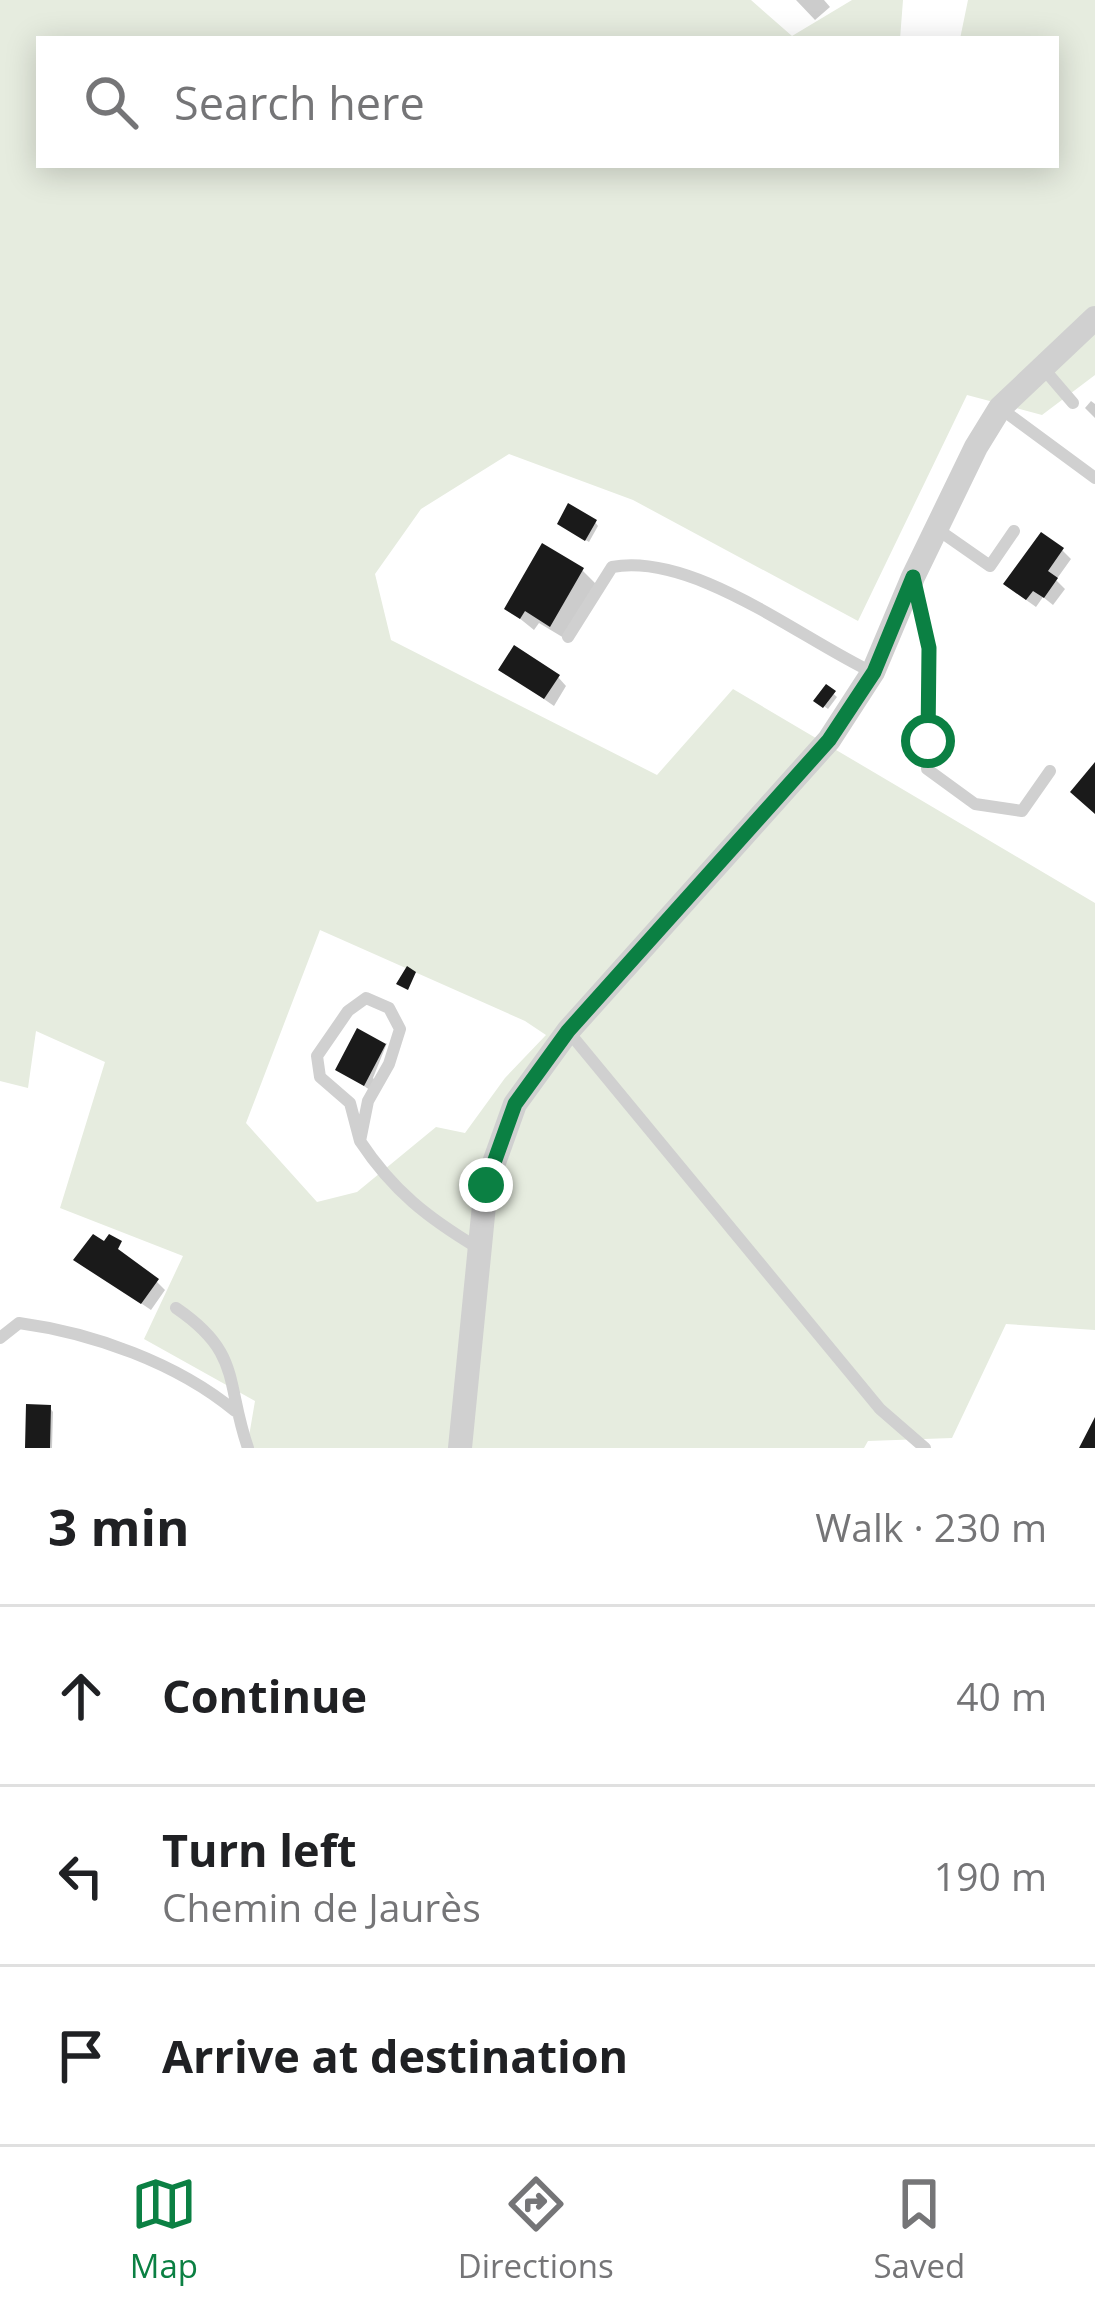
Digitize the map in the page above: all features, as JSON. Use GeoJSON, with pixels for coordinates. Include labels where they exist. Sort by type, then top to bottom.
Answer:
{"type":"FeatureCollection","features":[{"type":"Feature","properties":{"kind":"street"},"geometry":{"type":"LineString","coordinates":[[460,1448],[486,1185],[515,1104],[568,1031],[829,740],[874,672],[913,577],[976,447],[1000,409],[1095,318]]}},
{"type":"Feature","properties":{"kind":"lane"},"geometry":{"type":"LineString","coordinates":[[1042,368],[1073,403]]}},
{"type":"Feature","properties":{"kind":"lane"},"geometry":{"type":"LineString","coordinates":[[1000,409],[1095,478]]}},
{"type":"Feature","properties":{"kind":"lane"},"geometry":{"type":"LineString","coordinates":[[936,529],[990,566],[1014,531]]}},
{"type":"Feature","properties":{"kind":"lane"},"geometry":{"type":"LineString","coordinates":[[568,637],[612,567],[636,563],[724,589],[834,654],[874,672]]}},
{"type":"Feature","properties":{"kind":"lane"},"geometry":{"type":"LineString","coordinates":[[913,577],[929,648],[927,769],[975,804],[1022,811],[1050,771]]}},
{"type":"Feature","properties":{"kind":"lane"},"geometry":{"type":"LineString","coordinates":[[360,1141],[368,1101],[389,1064],[400,1029],[389,1008],[366,998],[348,1011],[317,1056],[320,1077],[350,1103],[360,1141],[377,1166],[422,1214],[479,1249]]}},
{"type":"Feature","properties":{"kind":"lane"},"geometry":{"type":"LineString","coordinates":[[568,1031],[880,1408],[925,1448]]}},
{"type":"Feature","properties":{"kind":"lane"},"geometry":{"type":"LineString","coordinates":[[176,1308],[207,1329],[227,1359],[235,1411],[248,1448]]}},
{"type":"Feature","properties":{"kind":"lane"},"geometry":{"type":"LineString","coordinates":[[0,1338],[19,1323],[60,1329],[201,1382],[235,1411]]}},
{"type":"Feature","properties":{"kind":"shaded area"},"geometry":{"type":"Polygon","coordinates":[[[0,0],[751,0],[792,36],[36,36],[36,168],[1059,168],[1059,36],[961,36],[968,0],[1095,0],[1095,375],[1042,415],[967,395],[858,621],[633,500],[509,454],[421,509],[375,574],[391,640],[657,775],[733,689],[1095,903],[1095,1330],[1006,1324],[952,1438],[868,1441],[864,1448],[247,1448],[255,1401],[144,1339],[183,1256],[60,1208],[105,1062],[36,1031],[28,1088],[0,1081],[0,0]],[[320,930],[246,1123],[317,1202],[357,1192],[436,1127],[465,1133],[505,1078],[546,1035],[525,1021],[320,930]]]}},
{"type":"Feature","properties":{"kind":"shaded area"},"geometry":{"type":"Polygon","coordinates":[[[852,0],[903,0],[900,36],[792,36],[852,0]]]}},
{"type":"Feature","properties":{"kind":"building"},"geometry":{"type":"Polygon","coordinates":[[[568,503],[597,520],[585,541],[557,524],[568,503]]]}},
{"type":"Feature","properties":{"kind":"building"},"geometry":{"type":"Polygon","coordinates":[[[1041,532],[1064,548],[1048,571],[1058,578],[1044,598],[1033,591],[1026,600],[1003,584],[1041,532]]]}},
{"type":"Feature","properties":{"kind":"building"},"geometry":{"type":"Polygon","coordinates":[[[542,543],[584,568],[550,627],[525,611],[520,619],[504,609],[542,543]]]}},
{"type":"Feature","properties":{"kind":"building"},"geometry":{"type":"Polygon","coordinates":[[[514,645],[560,675],[544,699],[498,670],[514,645]]]}},
{"type":"Feature","properties":{"kind":"building"},"geometry":{"type":"Polygon","coordinates":[[[826,684],[836,691],[823,708],[813,701],[826,684]]]}},
{"type":"Feature","properties":{"kind":"building"},"geometry":{"type":"Polygon","coordinates":[[[1095,762],[1095,814],[1070,792],[1095,762]]]}},
{"type":"Feature","properties":{"kind":"building"},"geometry":{"type":"Polygon","coordinates":[[[407,966],[416,972],[408,990],[396,984],[407,966]]]}},
{"type":"Feature","properties":{"kind":"building"},"geometry":{"type":"Polygon","coordinates":[[[357,1028],[386,1044],[364,1086],[335,1070],[357,1028]]]}},
{"type":"Feature","properties":{"kind":"building"},"geometry":{"type":"Polygon","coordinates":[[[93,1234],[104,1241],[109,1234],[122,1241],[118,1249],[159,1279],[141,1304],[73,1260],[93,1234]]]}},
{"type":"Feature","properties":{"kind":"building"},"geometry":{"type":"Polygon","coordinates":[[[26,1404],[51,1405],[50,1448],[25,1448],[26,1404]]]}},
{"type":"Feature","properties":{"kind":"building"},"geometry":{"type":"Polygon","coordinates":[[[1095,1417],[1095,1448],[1079,1448],[1095,1417]]]}},
{"type":"Feature","properties":{"kind":"route"},"geometry":{"type":"LineString","coordinates":[[486,1185],[515,1104],[568,1031],[829,740],[874,672],[913,577],[929,648],[928,741]]}}]}
